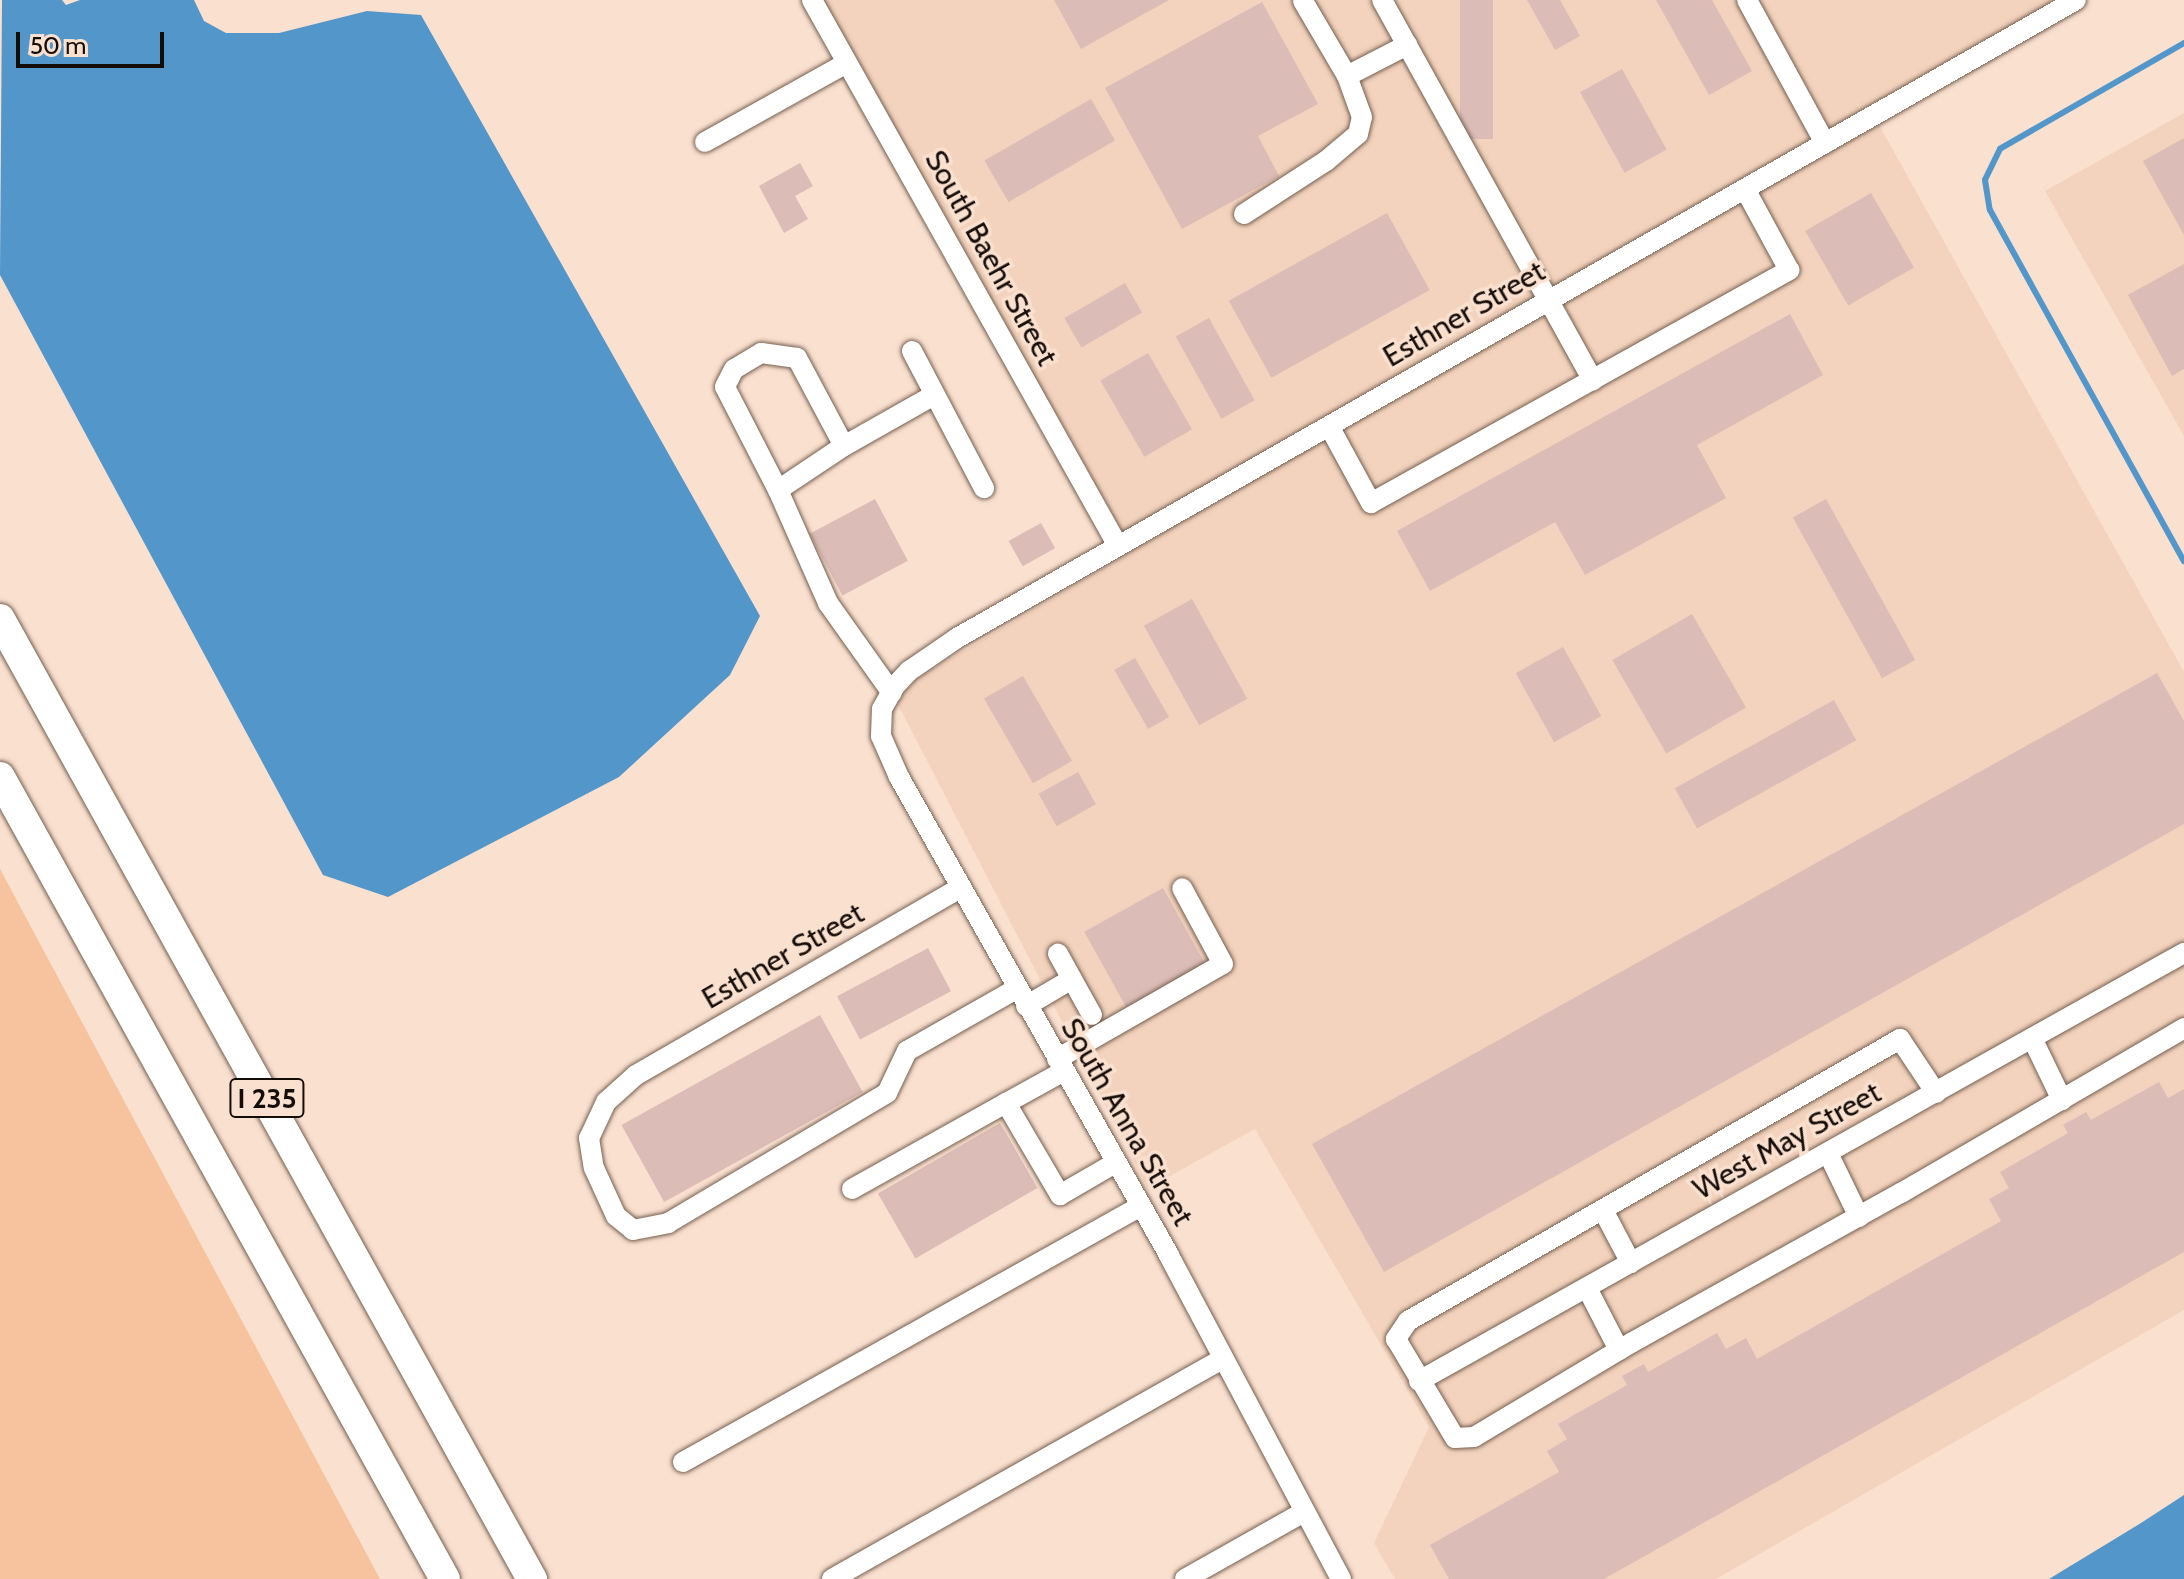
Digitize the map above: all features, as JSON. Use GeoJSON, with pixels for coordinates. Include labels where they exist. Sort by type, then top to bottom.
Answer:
{"type":"FeatureCollection","features":[{"type":"Feature","properties":{"kind":"highway","name":"I 235"},"geometry":{"type":"LineString","coordinates":[[0,619],[532,1579]]}},
{"type":"Feature","properties":{"kind":"highway","name":"I 235"},"geometry":{"type":"LineString","coordinates":[[0,777],[445,1579]]}},
{"type":"Feature","properties":{"kind":"street","name":"South Baehr Street"},"geometry":{"type":"LineString","coordinates":[[812,0],[1118,546]]}},
{"type":"Feature","properties":{"kind":"street"},"geometry":{"type":"LineString","coordinates":[[1382,0],[1593,380]]}},
{"type":"Feature","properties":{"kind":"street"},"geometry":{"type":"LineString","coordinates":[[1747,0],[1825,143]]}},
{"type":"Feature","properties":{"kind":"street","name":"Esthner Street"},"geometry":{"type":"LineString","coordinates":[[892,693],[909,671],[957,638],[2076,0]]}},
{"type":"Feature","properties":{"kind":"street"},"geometry":{"type":"LineString","coordinates":[[1244,214],[1326,161],[1358,134],[1362,117],[1347,76],[1303,1]]}},
{"type":"Feature","properties":{"kind":"street"},"geometry":{"type":"LineString","coordinates":[[1347,76],[1407,45]]}},
{"type":"Feature","properties":{"kind":"street"},"geometry":{"type":"LineString","coordinates":[[705,142],[847,63]]}},
{"type":"Feature","properties":{"kind":"street"},"geometry":{"type":"LineString","coordinates":[[1329,426],[1371,503],[1789,270],[1745,189]]}},
{"type":"Feature","properties":{"kind":"street"},"geometry":{"type":"LineString","coordinates":[[912,351],[984,488]]}},
{"type":"Feature","properties":{"kind":"street"},"geometry":{"type":"LineString","coordinates":[[844,446],[797,358],[761,353],[734,369],[725,387],[778,490],[828,603],[892,693]]}},
{"type":"Feature","properties":{"kind":"street"},"geometry":{"type":"LineString","coordinates":[[778,490],[844,446],[934,395]]}},
{"type":"Feature","properties":{"kind":"street","name":"South Anna Street"},"geometry":{"type":"LineString","coordinates":[[892,693],[882,709],[881,736],[899,777],[1115,1163],[1341,1579]]}},
{"type":"Feature","properties":{"kind":"street","name":"Esthner Street"},"geometry":{"type":"LineString","coordinates":[[960,888],[636,1075],[606,1102],[589,1138],[594,1168],[616,1216],[633,1230],[668,1223],[887,1093],[907,1051],[1021,997]]}},
{"type":"Feature","properties":{"kind":"street"},"geometry":{"type":"LineString","coordinates":[[852,1189],[1006,1103],[1060,1065],[1223,964],[1182,888]]}},
{"type":"Feature","properties":{"kind":"street","name":"West May Street"},"geometry":{"type":"LineString","coordinates":[[1419,1381],[2184,953]]}},
{"type":"Feature","properties":{"kind":"street"},"geometry":{"type":"LineString","coordinates":[[1058,954],[1092,1015]]}},
{"type":"Feature","properties":{"kind":"street"},"geometry":{"type":"LineString","coordinates":[[1021,997],[1072,979]]}},
{"type":"Feature","properties":{"kind":"street"},"geometry":{"type":"LineString","coordinates":[[1936,1093],[1900,1039],[1408,1321],[1396,1339],[1455,1438],[1474,1437],[1619,1350],[1859,1217],[2184,1028]]}},
{"type":"Feature","properties":{"kind":"street"},"geometry":{"type":"LineString","coordinates":[[2032,1038],[2062,1100]]}},
{"type":"Feature","properties":{"kind":"street"},"geometry":{"type":"LineString","coordinates":[[1006,1103],[1060,1195],[1115,1163]]}},
{"type":"Feature","properties":{"kind":"street"},"geometry":{"type":"LineString","coordinates":[[1828,1153],[1859,1217]]}},
{"type":"Feature","properties":{"kind":"street"},"geometry":{"type":"LineString","coordinates":[[683,1462],[1139,1207]]}},
{"type":"Feature","properties":{"kind":"street"},"geometry":{"type":"LineString","coordinates":[[1603,1210],[1631,1263]]}},
{"type":"Feature","properties":{"kind":"street"},"geometry":{"type":"LineString","coordinates":[[1587,1288],[1619,1350]]}},
{"type":"Feature","properties":{"kind":"street"},"geometry":{"type":"LineString","coordinates":[[832,1579],[1222,1359]]}},
{"type":"Feature","properties":{"kind":"street"},"geometry":{"type":"LineString","coordinates":[[1185,1579],[1213,1572],[1304,1512]]}},
{"type":"Feature","properties":{"kind":"shaded area"},"geometry":{"type":"Polygon","coordinates":[[[815,0],[2078,0],[1874,116],[2184,672],[2184,1310],[1716,1579],[1395,1579],[1374,1543],[1429,1427],[1255,1129],[1148,1188],[892,693],[1777,172],[1118,546],[815,0]]]}},
{"type":"Feature","properties":{"kind":"shaded area"},"geometry":{"type":"Polygon","coordinates":[[[2184,113],[2184,436],[2045,191],[2184,113]]]}},
{"type":"Feature","properties":{"kind":"shaded area"},"geometry":{"type":"Polygon","coordinates":[[[0,869],[380,1579],[0,1579],[0,869]]]}},
{"type":"Feature","properties":{"kind":"water"},"geometry":{"type":"Polygon","coordinates":[[[2,0],[62,0],[66,5],[80,0],[194,0],[204,21],[226,33],[279,33],[367,11],[421,15],[760,616],[730,675],[619,777],[388,897],[323,875],[0,275],[2,0]]]}},
{"type":"Feature","properties":{"kind":"water"},"geometry":{"type":"Polygon","coordinates":[[[2184,1495],[2184,1579],[2049,1579],[2141,1523],[2184,1495]]]}},
{"type":"Feature","properties":{"kind":"building"},"geometry":{"type":"Polygon","coordinates":[[[1054,0],[1169,0],[1081,49],[1054,0]]]}},
{"type":"Feature","properties":{"kind":"building"},"geometry":{"type":"Polygon","coordinates":[[[1460,0],[1493,0],[1493,139],[1460,139],[1460,0]]]}},
{"type":"Feature","properties":{"kind":"building"},"geometry":{"type":"Polygon","coordinates":[[[1527,0],[1560,0],[1580,36],[1555,50],[1527,0]]]}},
{"type":"Feature","properties":{"kind":"building"},"geometry":{"type":"Polygon","coordinates":[[[1656,0],[1712,0],[1752,71],[1709,95],[1656,0]]]}},
{"type":"Feature","properties":{"kind":"building"},"geometry":{"type":"Polygon","coordinates":[[[1262,2],[1318,104],[1258,136],[1279,176],[1182,229],[1105,88],[1262,2]]]}},
{"type":"Feature","properties":{"kind":"building"},"geometry":{"type":"Polygon","coordinates":[[[1622,69],[1667,149],[1625,173],[1580,92],[1622,69]]]}},
{"type":"Feature","properties":{"kind":"building"},"geometry":{"type":"Polygon","coordinates":[[[1091,99],[1115,141],[1008,202],[984,160],[1091,99]]]}},
{"type":"Feature","properties":{"kind":"building"},"geometry":{"type":"Polygon","coordinates":[[[2184,138],[2184,235],[2143,161],[2184,138]]]}},
{"type":"Feature","properties":{"kind":"building"},"geometry":{"type":"Polygon","coordinates":[[[800,163],[813,186],[795,196],[808,219],[784,233],[759,186],[800,163]]]}},
{"type":"Feature","properties":{"kind":"building"},"geometry":{"type":"Polygon","coordinates":[[[1871,193],[1914,267],[1848,305],[1805,231],[1871,193]]]}},
{"type":"Feature","properties":{"kind":"building"},"geometry":{"type":"Polygon","coordinates":[[[1387,213],[1430,290],[1271,378],[1229,301],[1387,213]]]}},
{"type":"Feature","properties":{"kind":"building"},"geometry":{"type":"Polygon","coordinates":[[[2184,264],[2184,369],[2172,376],[2128,295],[2184,264]]]}},
{"type":"Feature","properties":{"kind":"building"},"geometry":{"type":"Polygon","coordinates":[[[1125,283],[1142,312],[1081,347],[1064,318],[1125,283]]]}},
{"type":"Feature","properties":{"kind":"building"},"geometry":{"type":"Polygon","coordinates":[[[1790,314],[1823,375],[1697,445],[1726,498],[1585,575],[1555,522],[1430,591],[1397,531],[1790,314]]]}},
{"type":"Feature","properties":{"kind":"building"},"geometry":{"type":"Polygon","coordinates":[[[1209,318],[1255,400],[1221,419],[1176,336],[1209,318]]]}},
{"type":"Feature","properties":{"kind":"building"},"geometry":{"type":"Polygon","coordinates":[[[1148,353],[1192,429],[1144,457],[1100,381],[1148,353]]]}},
{"type":"Feature","properties":{"kind":"building"},"geometry":{"type":"Polygon","coordinates":[[[875,499],[908,561],[843,596],[810,534],[875,499]]]}},
{"type":"Feature","properties":{"kind":"building"},"geometry":{"type":"Polygon","coordinates":[[[1826,499],[1915,660],[1882,678],[1793,517],[1826,499]]]}},
{"type":"Feature","properties":{"kind":"building"},"geometry":{"type":"Polygon","coordinates":[[[1041,523],[1055,548],[1023,566],[1009,541],[1041,523]]]}},
{"type":"Feature","properties":{"kind":"building"},"geometry":{"type":"Polygon","coordinates":[[[1192,599],[1247,699],[1199,725],[1144,626],[1192,599]]]}},
{"type":"Feature","properties":{"kind":"building"},"geometry":{"type":"Polygon","coordinates":[[[1692,614],[1746,708],[1666,754],[1612,660],[1692,614]]]}},
{"type":"Feature","properties":{"kind":"building"},"geometry":{"type":"Polygon","coordinates":[[[1563,647],[1601,716],[1554,742],[1516,673],[1563,647]]]}},
{"type":"Feature","properties":{"kind":"building"},"geometry":{"type":"Polygon","coordinates":[[[1135,658],[1169,717],[1148,729],[1114,670],[1135,658]]]}},
{"type":"Feature","properties":{"kind":"building"},"geometry":{"type":"Polygon","coordinates":[[[2157,673],[2184,721],[2184,824],[1384,1272],[1312,1144],[2157,673]]]}},
{"type":"Feature","properties":{"kind":"building"},"geometry":{"type":"Polygon","coordinates":[[[1023,676],[1072,761],[1033,783],[984,698],[1023,676]]]}},
{"type":"Feature","properties":{"kind":"building"},"geometry":{"type":"Polygon","coordinates":[[[1834,700],[1856,740],[1697,828],[1675,788],[1834,700]]]}},
{"type":"Feature","properties":{"kind":"building"},"geometry":{"type":"Polygon","coordinates":[[[1078,772],[1096,804],[1057,826],[1039,794],[1078,772]]]}},
{"type":"Feature","properties":{"kind":"building"},"geometry":{"type":"Polygon","coordinates":[[[1163,888],[1207,967],[1128,1010],[1084,932],[1163,888]]]}},
{"type":"Feature","properties":{"kind":"building"},"geometry":{"type":"Polygon","coordinates":[[[928,948],[951,991],[860,1040],[837,996],[928,948]]]}},
{"type":"Feature","properties":{"kind":"building"},"geometry":{"type":"Polygon","coordinates":[[[820,1015],[863,1092],[664,1202],[621,1125],[820,1015]]]}},
{"type":"Feature","properties":{"kind":"building"},"geometry":{"type":"Polygon","coordinates":[[[2159,1082],[2168,1098],[2184,1089],[2184,1252],[1604,1579],[1449,1579],[1430,1545],[1559,1472],[1547,1451],[1567,1439],[1558,1424],[1627,1385],[1622,1376],[1644,1364],[1648,1372],[1717,1333],[1726,1349],[1746,1338],[1757,1359],[2001,1221],[1989,1199],[2009,1188],[2000,1172],[2068,1133],[2063,1125],[2086,1112],[2091,1120],[2159,1082]]]}},
{"type":"Feature","properties":{"kind":"building"},"geometry":{"type":"Polygon","coordinates":[[[1000,1123],[1038,1188],[915,1258],[878,1194],[1000,1123]]]}},
{"type":"Feature","properties":{"kind":"waterway"},"geometry":{"type":"LineString","coordinates":[[2184,43],[2000,149],[1985,180],[1990,210],[2184,561]]}}]}
